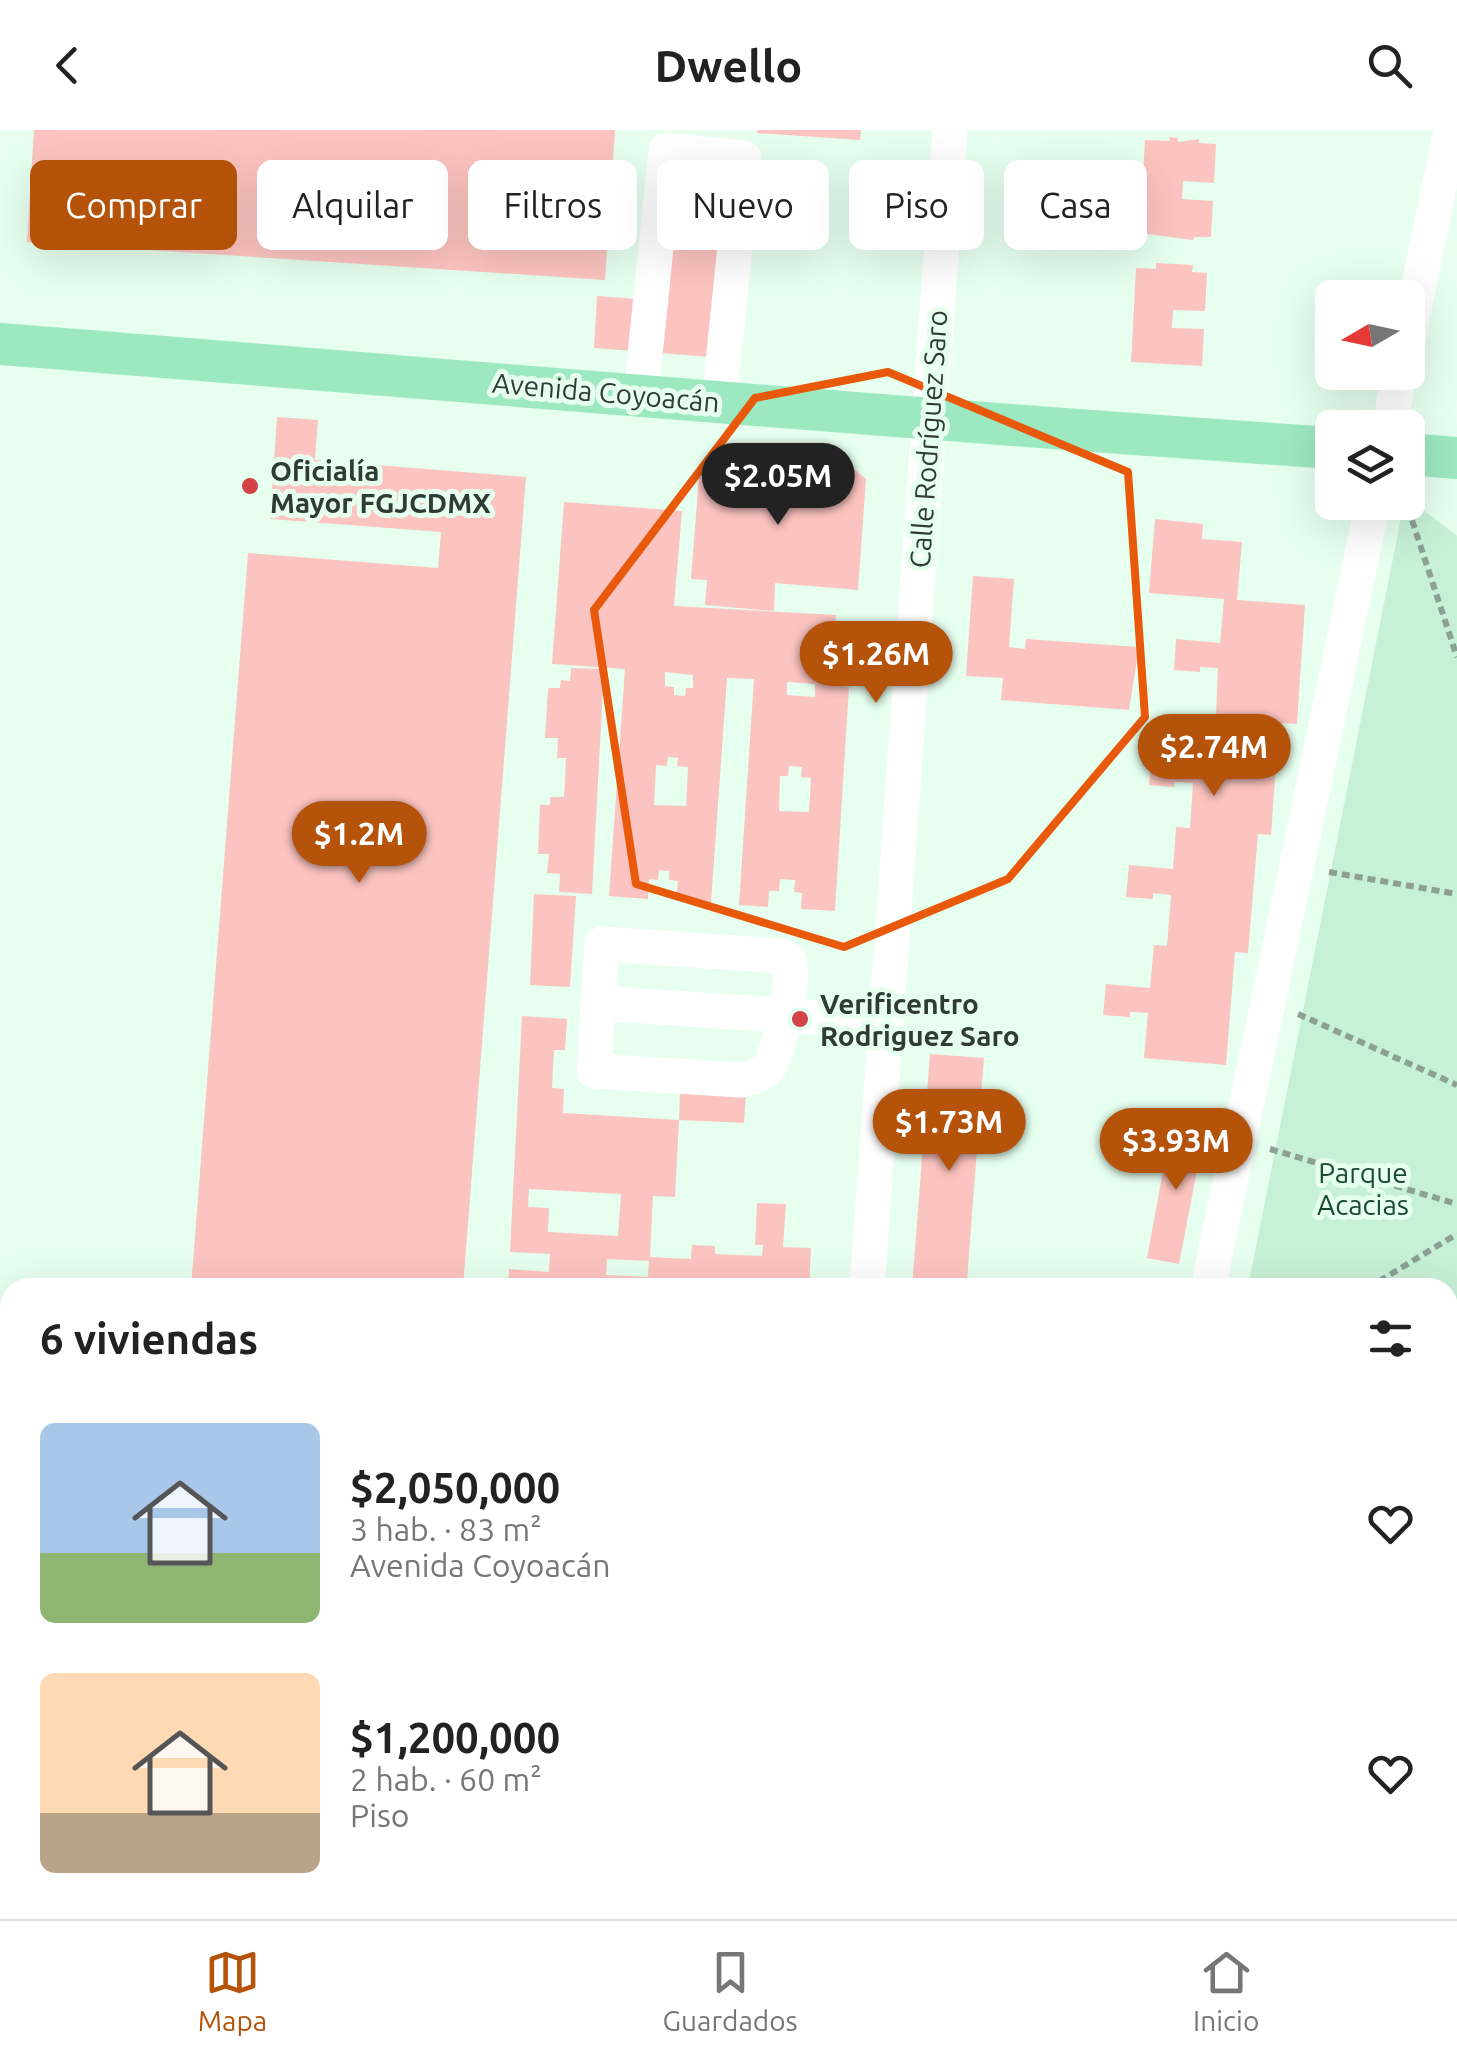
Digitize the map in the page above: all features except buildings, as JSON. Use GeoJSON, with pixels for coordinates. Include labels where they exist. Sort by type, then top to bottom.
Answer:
{"type":"FeatureCollection","features":[{"type":"Feature","properties":{"kind":"main road","name":"Avenida Coyoacán"},"geometry":{"type":"LineString","coordinates":[[0,344],[641,394],[929,421],[1315,447]]}},
{"type":"Feature","properties":{"kind":"street","name":"Calle Rodríguez Saro"},"geometry":{"type":"LineString","coordinates":[[869,1278],[950,130]]}},
{"type":"Feature","properties":{"kind":"street"},"geometry":{"type":"LineString","coordinates":[[1420,280],[1451,130]]}},
{"type":"Feature","properties":{"kind":"street"},"geometry":{"type":"LineString","coordinates":[[641,394],[666,150],[744,158],[718,402]]}},
{"type":"Feature","properties":{"kind":"street"},"geometry":{"type":"LineString","coordinates":[[1210,1278],[1369,520]]}},
{"type":"Feature","properties":{"kind":"street"},"geometry":{"type":"LineString","coordinates":[[602,944],[782,956],[789,960],[793,970],[784,1014],[774,1057],[764,1072],[740,1080],[594,1071],[602,944]]}},
{"type":"Feature","properties":{"kind":"street"},"geometry":{"type":"LineString","coordinates":[[597,1003],[886,1022]]}},
{"type":"Feature","properties":{"kind":"path"},"geometry":{"type":"LineString","coordinates":[[1412,520],[1457,657]]}},
{"type":"Feature","properties":{"kind":"path"},"geometry":{"type":"LineString","coordinates":[[1316,870],[1457,894]]}},
{"type":"Feature","properties":{"kind":"path"},"geometry":{"type":"LineString","coordinates":[[1270,1002],[1457,1085]]}},
{"type":"Feature","properties":{"kind":"path"},"geometry":{"type":"LineString","coordinates":[[1240,1140],[1457,1204]]}},
{"type":"Feature","properties":{"kind":"path"},"geometry":{"type":"LineString","coordinates":[[1384,1278],[1457,1234]]}},
{"type":"Feature","properties":{"kind":"highlighted area"},"geometry":{"type":"Polygon","coordinates":[[[888,372],[1128,472],[1145,717],[1008,879],[844,947],[636,884],[594,610],[755,398],[888,372]]]}},
{"type":"Feature","properties":{"kind":"green space","name":"Parque Acacias"},"geometry":{"type":"Polygon","coordinates":[[[1425,511],[1457,536],[1457,1278],[1250,1278],[1401,520],[1425,520],[1425,511]]]}},
{"type":"Feature","properties":{"kind":"place","name":"Oficialía Mayor FGJCDMX"},"geometry":{"type":"Point","coordinates":[250,486]}},
{"type":"Feature","properties":{"kind":"place","name":"Verificentro Rodriguez Saro"},"geometry":{"type":"Point","coordinates":[800,1019]}}]}
